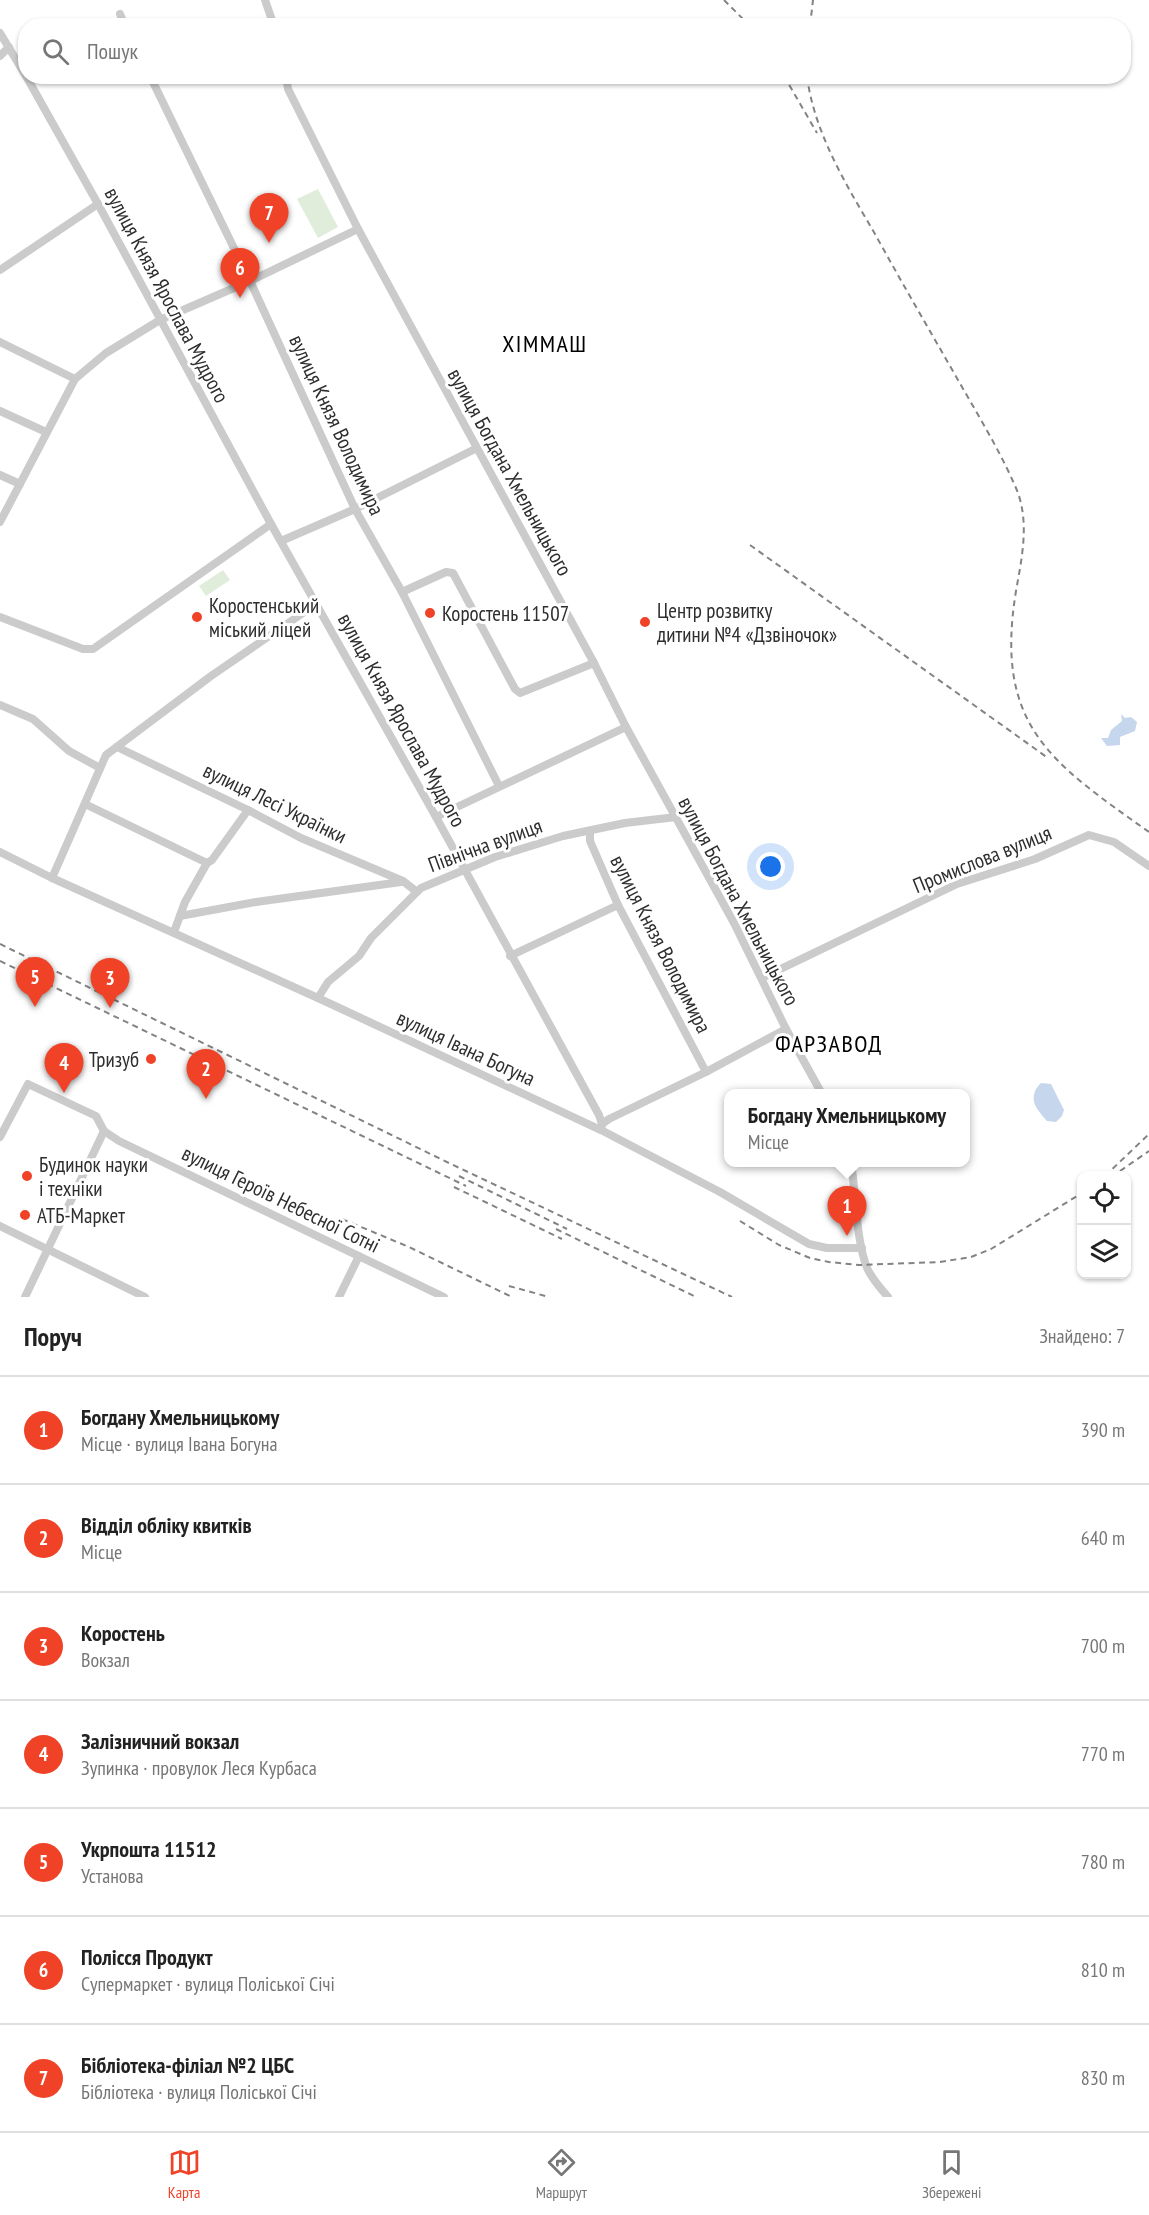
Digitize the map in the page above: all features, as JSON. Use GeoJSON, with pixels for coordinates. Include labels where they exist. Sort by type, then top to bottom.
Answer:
{"type":"FeatureCollection","features":[{"type":"Feature","properties":{"kind":"street"},"geometry":{"type":"LineString","coordinates":[[265,0],[271,18]]}},
{"type":"Feature","properties":{"kind":"street"},"geometry":{"type":"LineString","coordinates":[[120,14],[122,18]]}},
{"type":"Feature","properties":{"kind":"street","name":"вулиця Князя Ярослава Мудрого"},"geometry":{"type":"LineString","coordinates":[[0,33],[18,62]]}},
{"type":"Feature","properties":{"kind":"street"},"geometry":{"type":"LineString","coordinates":[[0,56],[9,47]]}},
{"type":"Feature","properties":{"kind":"street","name":"вулиця Князя Ярослава Мудрого"},"geometry":{"type":"LineString","coordinates":[[30,84],[280,541],[436,817],[602,1127]]}},
{"type":"Feature","properties":{"kind":"street","name":"вулиця Князя Володимира"},"geometry":{"type":"LineString","coordinates":[[154,84],[250,281],[355,509],[402,592],[500,786]]}},
{"type":"Feature","properties":{"kind":"street","name":"вулиця Богдана Хмельницького"},"geometry":{"type":"LineString","coordinates":[[287,84],[358,229],[594,663],[819,1089]]}},
{"type":"Feature","properties":{"kind":"street"},"geometry":{"type":"LineString","coordinates":[[0,270],[98,204]]}},
{"type":"Feature","properties":{"kind":"street"},"geometry":{"type":"LineString","coordinates":[[0,522],[75,379],[106,353],[160,320],[250,281],[358,229]]}},
{"type":"Feature","properties":{"kind":"street"},"geometry":{"type":"LineString","coordinates":[[0,342],[75,379]]}},
{"type":"Feature","properties":{"kind":"street"},"geometry":{"type":"LineString","coordinates":[[0,411],[46,432]]}},
{"type":"Feature","properties":{"kind":"street"},"geometry":{"type":"LineString","coordinates":[[280,541],[355,509],[477,448]]}},
{"type":"Feature","properties":{"kind":"street"},"geometry":{"type":"LineString","coordinates":[[0,475],[20,484]]}},
{"type":"Feature","properties":{"kind":"street"},"geometry":{"type":"LineString","coordinates":[[0,617],[83,650],[93,649],[271,524]]}},
{"type":"Feature","properties":{"kind":"street"},"geometry":{"type":"LineString","coordinates":[[402,592],[446,572],[453,573],[514,689],[520,693],[594,663]]}},
{"type":"Feature","properties":{"kind":"street"},"geometry":{"type":"LineString","coordinates":[[52,878],[106,754],[211,676],[316,604]]}},
{"type":"Feature","properties":{"kind":"street"},"geometry":{"type":"LineString","coordinates":[[0,705],[33,719],[69,751],[100,768]]}},
{"type":"Feature","properties":{"kind":"street"},"geometry":{"type":"LineString","coordinates":[[436,817],[626,727]]}},
{"type":"Feature","properties":{"kind":"street","name":"вулиця Лесі Українки"},"geometry":{"type":"LineString","coordinates":[[117,747],[301,838],[403,881],[417,892]]}},
{"type":"Feature","properties":{"kind":"street"},"geometry":{"type":"LineString","coordinates":[[85,804],[207,863]]}},
{"type":"Feature","properties":{"kind":"street"},"geometry":{"type":"LineString","coordinates":[[174,932],[185,902],[207,863],[212,860],[248,810]]}},
{"type":"Feature","properties":{"kind":"street","name":"Північна вулиця"},"geometry":{"type":"LineString","coordinates":[[318,998],[327,982],[359,956],[371,938],[417,892],[426,886],[495,857],[563,836],[625,823],[676,818]]}},
{"type":"Feature","properties":{"kind":"street","name":"вулиця Князя Володимира"},"geometry":{"type":"LineString","coordinates":[[590,831],[590,841],[618,904],[706,1072]]}},
{"type":"Feature","properties":{"kind":"street","name":"Промислова вулиця"},"geometry":{"type":"LineString","coordinates":[[762,978],[957,884],[1035,859],[1089,835],[1114,842],[1149,866]]}},
{"type":"Feature","properties":{"kind":"street","name":"вулиця Івана Богуна"},"geometry":{"type":"LineString","coordinates":[[0,852],[52,878],[602,1127],[808,1244],[827,1248],[862,1248]]}},
{"type":"Feature","properties":{"kind":"street"},"geometry":{"type":"LineString","coordinates":[[180,916],[256,902],[403,881]]}},
{"type":"Feature","properties":{"kind":"street"},"geometry":{"type":"LineString","coordinates":[[510,956],[618,904]]}},
{"type":"Feature","properties":{"kind":"street"},"geometry":{"type":"LineString","coordinates":[[602,1127],[609,1119],[706,1072],[786,1029]]}},
{"type":"Feature","properties":{"kind":"street","name":"вулиця Героїв Небесної Сотні"},"geometry":{"type":"LineString","coordinates":[[0,1137],[25,1088],[28,1084],[31,1085],[96,1116],[104,1131],[119,1142],[444,1297]]}},
{"type":"Feature","properties":{"kind":"street"},"geometry":{"type":"LineString","coordinates":[[25,1296],[104,1131]]}},
{"type":"Feature","properties":{"kind":"street"},"geometry":{"type":"LineString","coordinates":[[852,1167],[862,1248],[869,1272],[888,1297]]}},
{"type":"Feature","properties":{"kind":"street"},"geometry":{"type":"LineString","coordinates":[[0,1226],[145,1297]]}},
{"type":"Feature","properties":{"kind":"street"},"geometry":{"type":"LineString","coordinates":[[339,1297],[359,1256]]}},
{"type":"Feature","properties":{"kind":"green space"},"geometry":{"type":"Polygon","coordinates":[[[318,189],[338,227],[318,238],[297,199],[318,189]]]}},
{"type":"Feature","properties":{"kind":"green space"},"geometry":{"type":"Polygon","coordinates":[[[223,570],[230,580],[206,596],[199,586],[223,570]]]}},
{"type":"Feature","properties":{"kind":"water"},"geometry":{"type":"Polygon","coordinates":[[[1121,714],[1137,722],[1135,731],[1120,737],[1120,745],[1107,746],[1101,738],[1108,738],[1111,730],[1122,721],[1121,714]]]}},
{"type":"Feature","properties":{"kind":"water"},"geometry":{"type":"Polygon","coordinates":[[[1041,1083],[1051,1084],[1064,1110],[1056,1122],[1047,1121],[1034,1102],[1034,1093],[1041,1083]]]}},
{"type":"Feature","properties":{"kind":"railway"},"geometry":{"type":"LineString","coordinates":[[724,0],[742,18]]}},
{"type":"Feature","properties":{"kind":"railway"},"geometry":{"type":"LineString","coordinates":[[811,18],[813,0]]}},
{"type":"Feature","properties":{"kind":"railway"},"geometry":{"type":"LineString","coordinates":[[789,84],[817,133]]}},
{"type":"Feature","properties":{"kind":"railway"},"geometry":{"type":"LineString","coordinates":[[809,84],[817,118],[833,158],[988,433],[1016,488],[1023,513],[1024,539],[1011,637],[1014,675],[1022,708],[1037,736],[1058,760],[1083,784],[1149,832]]}},
{"type":"Feature","properties":{"kind":"railway"},"geometry":{"type":"LineString","coordinates":[[750,545],[1048,758]]}},
{"type":"Feature","properties":{"kind":"railway"},"geometry":{"type":"LineString","coordinates":[[0,944],[451,1164],[732,1297]]}},
{"type":"Feature","properties":{"kind":"railway"},"geometry":{"type":"LineString","coordinates":[[0,961],[466,1186]]}},
{"type":"Feature","properties":{"kind":"railway"},"geometry":{"type":"LineString","coordinates":[[1110,1171],[1149,1134]]}},
{"type":"Feature","properties":{"kind":"railway"},"geometry":{"type":"LineString","coordinates":[[1120,1171],[1149,1151]]}},
{"type":"Feature","properties":{"kind":"railway"},"geometry":{"type":"LineString","coordinates":[[459,1176],[567,1229]]}},
{"type":"Feature","properties":{"kind":"railway"},"geometry":{"type":"LineString","coordinates":[[454,1187],[562,1239]]}},
{"type":"Feature","properties":{"kind":"railway"},"geometry":{"type":"LineString","coordinates":[[740,1221],[779,1245],[810,1258],[829,1262],[859,1265],[940,1262],[971,1257],[991,1249],[1077,1196]]}},
{"type":"Feature","properties":{"kind":"railway"},"geometry":{"type":"LineString","coordinates":[[342,1219],[409,1247],[512,1297]]}},
{"type":"Feature","properties":{"kind":"railway"},"geometry":{"type":"LineString","coordinates":[[556,1229],[696,1297]]}},
{"type":"Feature","properties":{"kind":"railway"},"geometry":{"type":"LineString","coordinates":[[509,1286],[549,1297]]}},
{"type":"Feature","properties":{"kind":"place","name":"Бібліотека-філіал №2 ЦБС"},"geometry":{"type":"Point","coordinates":[269,243]}},
{"type":"Feature","properties":{"kind":"place","name":"Полісся Продукт"},"geometry":{"type":"Point","coordinates":[240,298]}},
{"type":"Feature","properties":{"kind":"place","name":"Коростень 11507"},"geometry":{"type":"Point","coordinates":[430,613]}},
{"type":"Feature","properties":{"kind":"place","name":"Коростенський міський ліцей"},"geometry":{"type":"Point","coordinates":[197,617]}},
{"type":"Feature","properties":{"kind":"place","name":"Центр розвитку дитини №4 «Дзвіночок»"},"geometry":{"type":"Point","coordinates":[645,622]}},
{"type":"Feature","properties":{"kind":"place","name":"Укрпошта 11512"},"geometry":{"type":"Point","coordinates":[35,1007]}},
{"type":"Feature","properties":{"kind":"place","name":"Коростень"},"geometry":{"type":"Point","coordinates":[110,1008]}},
{"type":"Feature","properties":{"kind":"place","name":"Тризуб"},"geometry":{"type":"Point","coordinates":[151,1059]}},
{"type":"Feature","properties":{"kind":"place","name":"Залізничний вокзал"},"geometry":{"type":"Point","coordinates":[64,1093]}},
{"type":"Feature","properties":{"kind":"place","name":"Відділ обліку квитків"},"geometry":{"type":"Point","coordinates":[206,1099]}},
{"type":"Feature","properties":{"kind":"place","name":"Будинок науки і техніки"},"geometry":{"type":"Point","coordinates":[27,1176]}},
{"type":"Feature","properties":{"kind":"place","name":"АТБ-Маркет"},"geometry":{"type":"Point","coordinates":[25,1215]}},
{"type":"Feature","properties":{"kind":"place","name":"Богдану Хмельницькому"},"geometry":{"type":"Point","coordinates":[847,1236]}},
{"type":"Feature","properties":{"kind":"district","name":"ХІММАШ"},"geometry":{"type":"Point","coordinates":[545,343]}},
{"type":"Feature","properties":{"kind":"district","name":"ФАРЗАВОД"},"geometry":{"type":"Point","coordinates":[829,1043]}}]}
